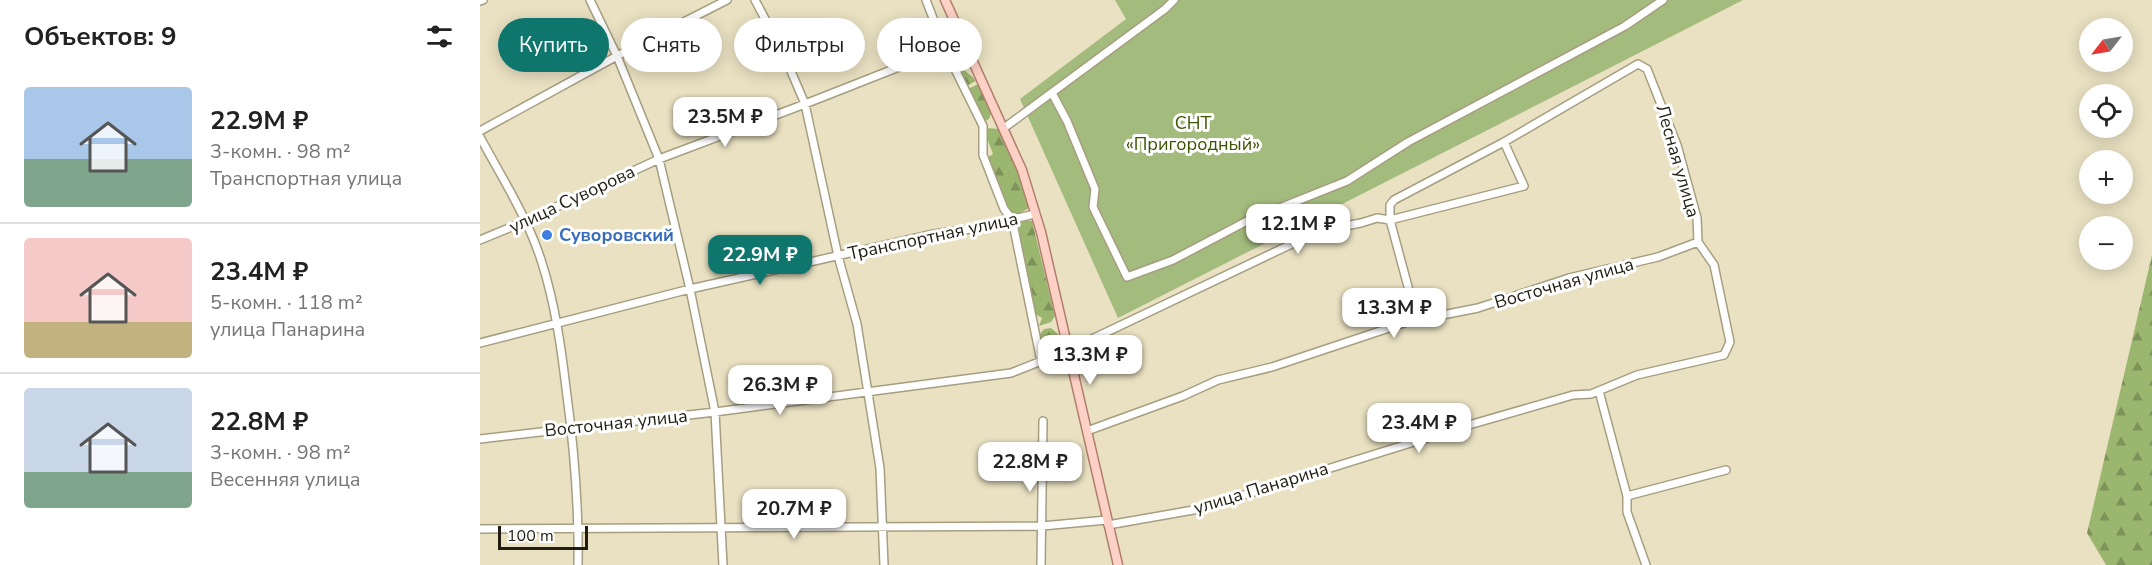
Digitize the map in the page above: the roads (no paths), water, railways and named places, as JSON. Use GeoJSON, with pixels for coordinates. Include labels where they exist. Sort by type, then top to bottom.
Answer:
{"type":"FeatureCollection","features":[{"type":"Feature","properties":{"kind":"main road"},"geometry":{"type":"LineString","coordinates":[[945,0],[954,18]]}},
{"type":"Feature","properties":{"kind":"main road"},"geometry":{"type":"LineString","coordinates":[[979,72],[1022,170],[1035,214],[1118,565]]}},
{"type":"Feature","properties":{"kind":"street"},"geometry":{"type":"LineString","coordinates":[[590,0],[617,56],[658,159],[690,289],[715,412],[723,565]]}},
{"type":"Feature","properties":{"kind":"street"},"geometry":{"type":"LineString","coordinates":[[480,131],[617,56],[727,0]]}},
{"type":"Feature","properties":{"kind":"street"},"geometry":{"type":"LineString","coordinates":[[755,0],[785,57],[805,104],[838,256],[857,324],[880,468],[884,565]]}},
{"type":"Feature","properties":{"kind":"street"},"geometry":{"type":"LineString","coordinates":[[926,0],[933,18]]}},
{"type":"Feature","properties":{"kind":"street"},"geometry":{"type":"LineString","coordinates":[[1004,128],[1174,0]]}},
{"type":"Feature","properties":{"kind":"street"},"geometry":{"type":"LineString","coordinates":[[1052,93],[1067,121],[1095,189],[1093,207],[1127,277],[1173,260],[1247,221],[1347,181],[1408,142],[1625,26],[1663,0]]}},
{"type":"Feature","properties":{"kind":"street","name":"Лесная улица"},"geometry":{"type":"LineString","coordinates":[[1504,142],[1638,64],[1647,69],[1677,145],[1696,218],[1698,242],[1714,265],[1730,342],[1724,355]]}},
{"type":"Feature","properties":{"kind":"street","name":"улица Суворова"},"geometry":{"type":"LineString","coordinates":[[480,240],[658,159],[886,72]]}},
{"type":"Feature","properties":{"kind":"street"},"geometry":{"type":"LineString","coordinates":[[956,72],[983,126],[983,155],[1004,209],[1012,219],[1041,362]]}},
{"type":"Feature","properties":{"kind":"street"},"geometry":{"type":"LineString","coordinates":[[480,136],[526,221],[542,263],[558,324],[572,427],[578,565]]}},
{"type":"Feature","properties":{"kind":"street"},"geometry":{"type":"LineString","coordinates":[[1417,320],[1390,220],[1390,205],[1394,200],[1504,142]]}},
{"type":"Feature","properties":{"kind":"street","name":"Восточная улица"},"geometry":{"type":"LineString","coordinates":[[480,439],[715,412],[1011,373],[1069,350],[1298,241],[1329,229],[1377,218],[1390,220],[1524,186],[1504,142]]}},
{"type":"Feature","properties":{"kind":"street","name":"Транспортная улица"},"geometry":{"type":"LineString","coordinates":[[480,343],[690,289],[1035,214]]}},
{"type":"Feature","properties":{"kind":"street","name":"Восточная улица"},"geometry":{"type":"LineString","coordinates":[[1087,431],[1184,396],[1218,380],[1272,367],[1417,320],[1478,308],[1569,278],[1658,257],[1698,242]]}},
{"type":"Feature","properties":{"kind":"street","name":"улица Панарина"},"geometry":{"type":"LineString","coordinates":[[480,529],[884,528],[1107,523],[1199,509],[1462,427],[1573,395],[1591,394],[1637,375],[1724,355]]}},
{"type":"Feature","properties":{"kind":"street"},"geometry":{"type":"LineString","coordinates":[[1599,391],[1627,495],[1626,512],[1646,565]]}},
{"type":"Feature","properties":{"kind":"street"},"geometry":{"type":"LineString","coordinates":[[1041,565],[1043,421]]}},
{"type":"Feature","properties":{"kind":"street"},"geometry":{"type":"LineString","coordinates":[[1627,495],[1726,470]]}},
{"type":"Feature","properties":{"kind":"place","name":"Суворовский"},"geometry":{"type":"Point","coordinates":[547,235]}},
{"type":"Feature","properties":{"kind":"park label","name":"СНТ «Пригородный»"},"geometry":{"type":"Point","coordinates":[1193,133]}}]}
